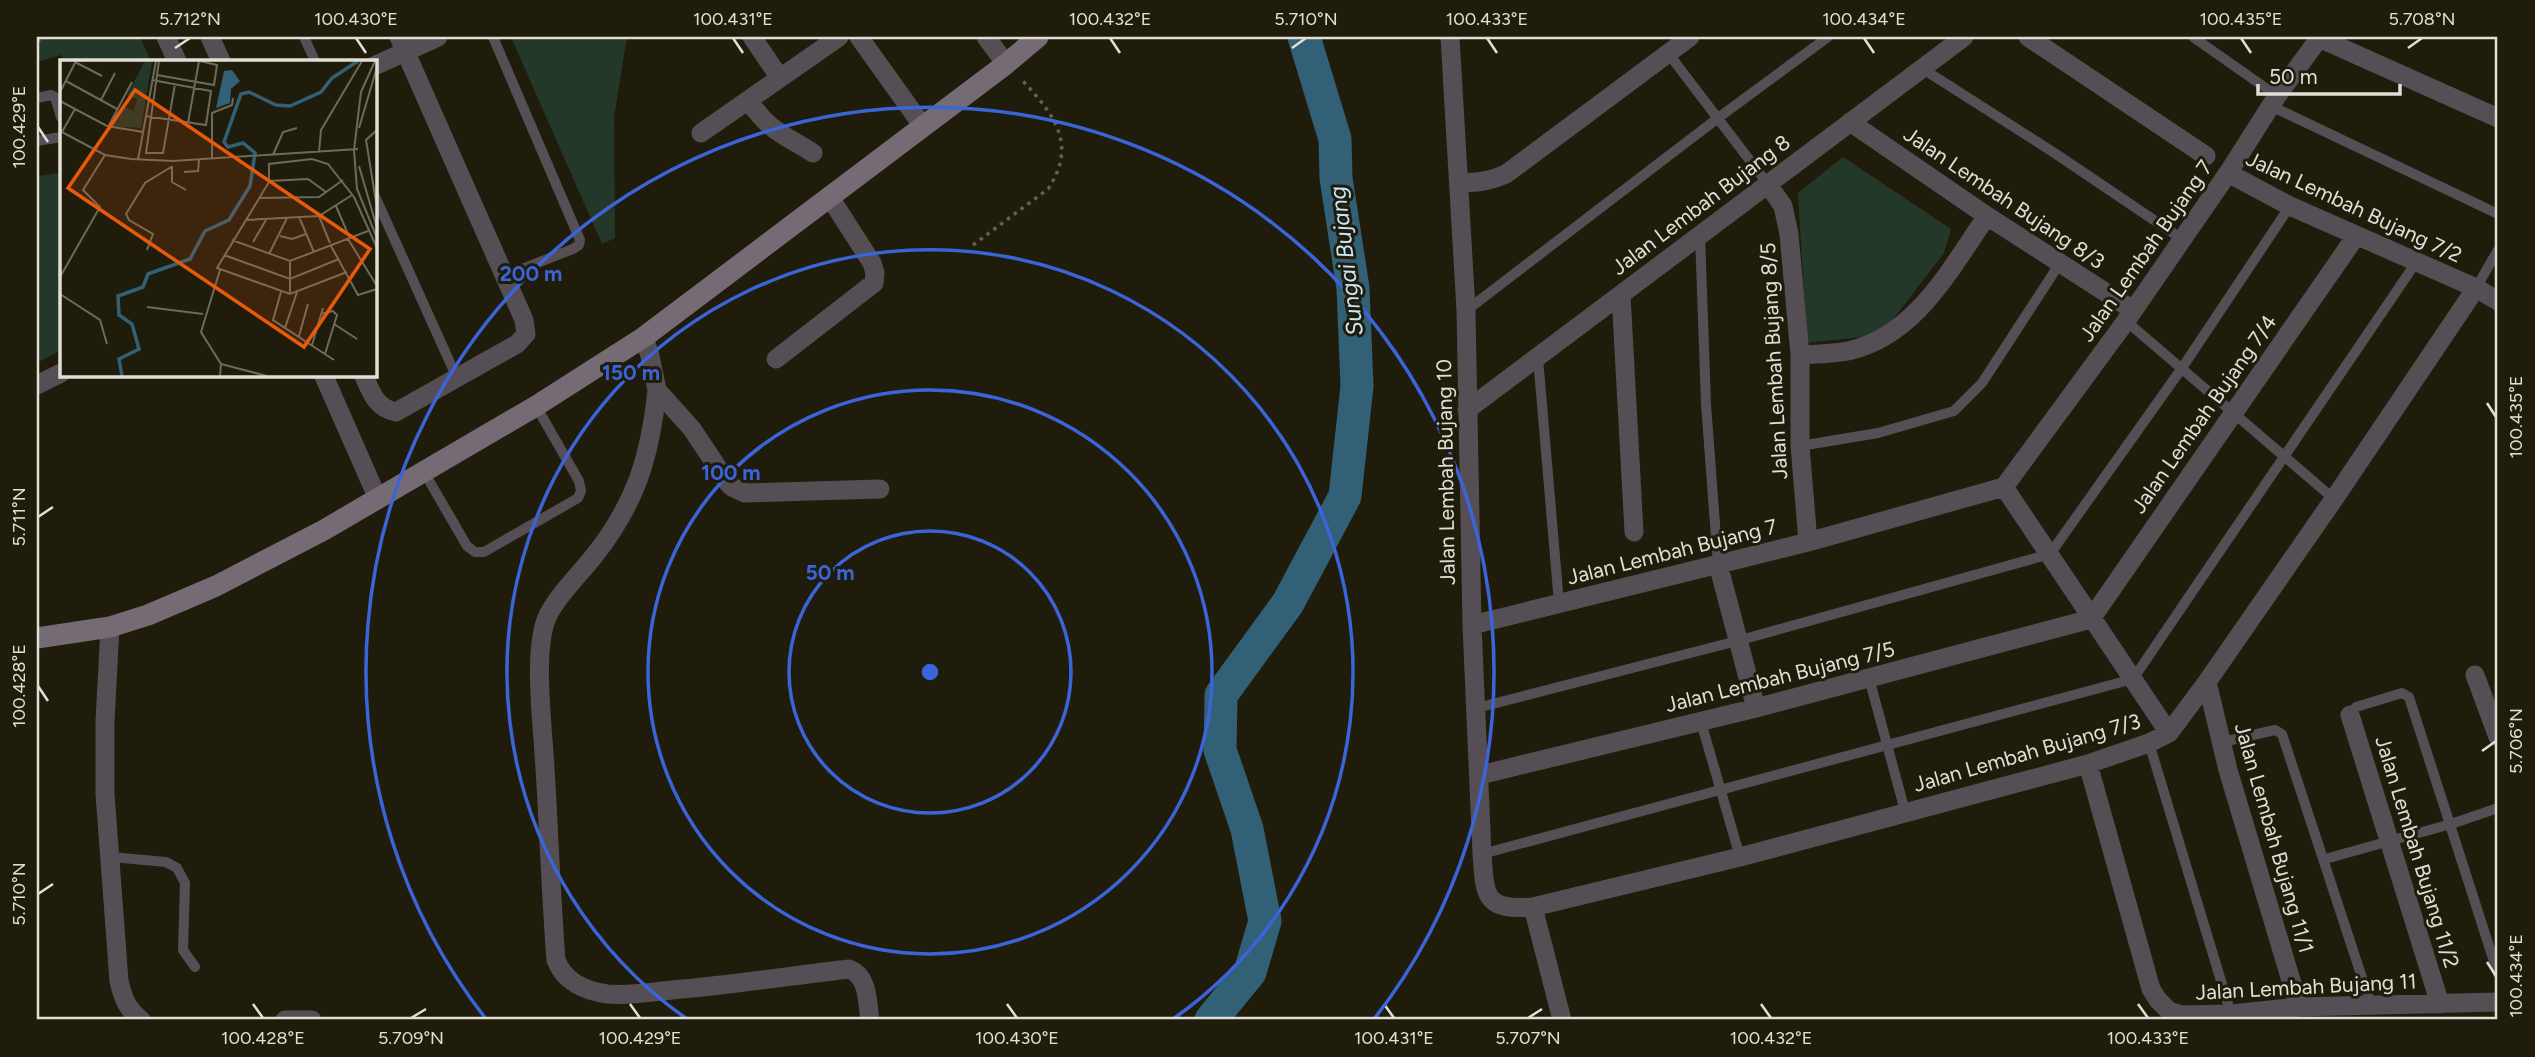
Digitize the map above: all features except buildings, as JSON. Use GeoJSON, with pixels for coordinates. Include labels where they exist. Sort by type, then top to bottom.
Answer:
{"type":"FeatureCollection","features":[{"type":"Feature","properties":{"kind":"street"},"geometry":{"type":"LineString","coordinates":[[166,37],[177,60]]}},
{"type":"Feature","properties":{"kind":"street"},"geometry":{"type":"LineString","coordinates":[[210,37],[221,60]]}},
{"type":"Feature","properties":{"kind":"street"},"geometry":{"type":"LineString","coordinates":[[376,64],[403,44],[438,37]]}},
{"type":"Feature","properties":{"kind":"street"},"geometry":{"type":"LineString","coordinates":[[752,37],[780,78]]}},
{"type":"Feature","properties":{"kind":"street"},"geometry":{"type":"LineString","coordinates":[[701,133],[839,37]]}},
{"type":"Feature","properties":{"kind":"street"},"geometry":{"type":"LineString","coordinates":[[859,37],[922,125]]}},
{"type":"Feature","properties":{"kind":"street"},"geometry":{"type":"LineString","coordinates":[[986,37],[1006,64]]}},
{"type":"Feature","properties":{"kind":"street"},"geometry":{"type":"LineString","coordinates":[[37,638],[110,627],[148,615],[226,580],[324,530],[536,406],[644,337],[1038,37]]}},
{"type":"Feature","properties":{"kind":"street","name":"Jalan Lembah Bujang 10"},"geometry":{"type":"LineString","coordinates":[[1450,37],[1466,310],[1472,625],[1482,854],[1485,884],[1495,903]]}},
{"type":"Feature","properties":{"kind":"street"},"geometry":{"type":"LineString","coordinates":[[1459,182],[1492,180],[1506,174],[1690,37]]}},
{"type":"Feature","properties":{"kind":"street","name":"Jalan Lembah Bujang 8"},"geometry":{"type":"LineString","coordinates":[[1467,410],[1964,37]]}},
{"type":"Feature","properties":{"kind":"street"},"geometry":{"type":"LineString","coordinates":[[2028,37],[2206,156]]}},
{"type":"Feature","properties":{"kind":"street"},"geometry":{"type":"LineString","coordinates":[[2319,37],[2498,118]]}},
{"type":"Feature","properties":{"kind":"street","name":"Jalan Lembah Bujang 7"},"geometry":{"type":"LineString","coordinates":[[1472,625],[1808,542],[2004,487],[2129,316],[2319,37]]}},
{"type":"Feature","properties":{"kind":"street"},"geometry":{"type":"LineString","coordinates":[[364,376],[376,401],[382,407],[396,412],[517,344],[526,334],[524,320],[403,44]]}},
{"type":"Feature","properties":{"kind":"street"},"geometry":{"type":"LineString","coordinates":[[749,101],[761,119],[773,130],[813,153]]}},
{"type":"Feature","properties":{"kind":"street","name":"Jalan Lembah Bujang 8/3"},"geometry":{"type":"LineString","coordinates":[[1850,122],[2060,263],[2129,316]]}},
{"type":"Feature","properties":{"kind":"street","name":"Jalan Lembah Bujang 7/2"},"geometry":{"type":"LineString","coordinates":[[2228,173],[2290,206],[2417,261],[2498,301]]}},
{"type":"Feature","properties":{"kind":"street","name":"Jalan Lembah Bujang 8/5"},"geometry":{"type":"LineString","coordinates":[[1767,183],[1787,216],[1800,355],[1800,446],[1808,542]]}},
{"type":"Feature","properties":{"kind":"street"},"geometry":{"type":"LineString","coordinates":[[776,359],[874,283],[872,263],[829,195]]}},
{"type":"Feature","properties":{"kind":"street"},"geometry":{"type":"LineString","coordinates":[[1800,355],[1848,351],[1886,337],[1909,321],[1946,275],[1987,216]]}},
{"type":"Feature","properties":{"kind":"street","name":"Jalan Lembah Bujang 7/4"},"geometry":{"type":"LineString","coordinates":[[2091,619],[2356,236]]}},
{"type":"Feature","properties":{"kind":"street","name":"Jalan Lembah Bujang 7/3"},"geometry":{"type":"LineString","coordinates":[[1495,903],[1511,909],[1532,907],[1740,858],[1905,811],[2088,764],[2149,743],[2169,733],[2334,499],[2476,288]]}},
{"type":"Feature","properties":{"kind":"street"},"geometry":{"type":"LineString","coordinates":[[1621,295],[1634,532]]}},
{"type":"Feature","properties":{"kind":"street"},"geometry":{"type":"LineString","coordinates":[[644,337],[657,390],[654,427],[642,472],[616,528],[548,617],[541,638],[542,716],[556,960],[561,972],[570,980],[593,991],[608,994],[694,988],[849,969],[856,971],[863,981],[870,1020]]}},
{"type":"Feature","properties":{"kind":"street"},"geometry":{"type":"LineString","coordinates":[[37,385],[60,374]]}},
{"type":"Feature","properties":{"kind":"street"},"geometry":{"type":"LineString","coordinates":[[324,376],[378,499]]}},
{"type":"Feature","properties":{"kind":"street"},"geometry":{"type":"LineString","coordinates":[[657,390],[692,429],[728,483],[738,491],[746,493],[880,489]]}},
{"type":"Feature","properties":{"kind":"street"},"geometry":{"type":"LineString","coordinates":[[2004,487],[2169,733]]}},
{"type":"Feature","properties":{"kind":"street"},"geometry":{"type":"LineString","coordinates":[[1718,564],[1756,708]]}},
{"type":"Feature","properties":{"kind":"street","name":"Jalan Lembah Bujang 7/5"},"geometry":{"type":"LineString","coordinates":[[1480,775],[1756,708],[2091,619]]}},
{"type":"Feature","properties":{"kind":"street"},"geometry":{"type":"LineString","coordinates":[[110,627],[105,794],[119,981],[130,1011],[141,1020]]}},
{"type":"Feature","properties":{"kind":"street"},"geometry":{"type":"LineString","coordinates":[[2475,675],[2497,731]]}},
{"type":"Feature","properties":{"kind":"street","name":"Jalan Lembah Bujang 11/1"},"geometry":{"type":"LineString","coordinates":[[2207,682],[2222,743],[2299,1007]]}},
{"type":"Feature","properties":{"kind":"street","name":"Jalan Lembah Bujang 11/2"},"geometry":{"type":"LineString","coordinates":[[2350,715],[2440,1004]]}},
{"type":"Feature","properties":{"kind":"street","name":"Jalan Lembah Bujang 11"},"geometry":{"type":"LineString","coordinates":[[2088,764],[2151,989],[2169,1011],[2182,1015],[2231,1014],[2299,1007],[2498,1002]]}},
{"type":"Feature","properties":{"kind":"street"},"geometry":{"type":"LineString","coordinates":[[1532,907],[1562,1020]]}},
{"type":"Feature","properties":{"kind":"street"},"geometry":{"type":"LineString","coordinates":[[285,1020],[312,1020]]}},
{"type":"Feature","properties":{"kind":"lane"},"geometry":{"type":"LineString","coordinates":[[304,37],[315,60]]}},
{"type":"Feature","properties":{"kind":"lane"},"geometry":{"type":"LineString","coordinates":[[493,37],[580,240],[579,245],[573,249],[503,276]]}},
{"type":"Feature","properties":{"kind":"lane"},"geometry":{"type":"LineString","coordinates":[[1466,310],[1828,37]]}},
{"type":"Feature","properties":{"kind":"lane"},"geometry":{"type":"LineString","coordinates":[[2193,37],[2274,101],[2498,214]]}},
{"type":"Feature","properties":{"kind":"lane"},"geometry":{"type":"LineString","coordinates":[[1668,53],[1767,183]]}},
{"type":"Feature","properties":{"kind":"lane"},"geometry":{"type":"LineString","coordinates":[[1923,69],[2182,239]]}},
{"type":"Feature","properties":{"kind":"lane"},"geometry":{"type":"LineString","coordinates":[[37,98],[51,95],[55,97],[60,114]]}},
{"type":"Feature","properties":{"kind":"lane"},"geometry":{"type":"LineString","coordinates":[[37,141],[60,137]]}},
{"type":"Feature","properties":{"kind":"lane"},"geometry":{"type":"LineString","coordinates":[[376,198],[457,378]]}},
{"type":"Feature","properties":{"kind":"lane"},"geometry":{"type":"LineString","coordinates":[[1477,708],[1737,641],[2050,554],[2182,368],[2290,206]]}},
{"type":"Feature","properties":{"kind":"lane"},"geometry":{"type":"LineString","coordinates":[[1700,235],[1706,404],[1718,564]]}},
{"type":"Feature","properties":{"kind":"lane"},"geometry":{"type":"LineString","coordinates":[[2476,288],[2498,250]]}},
{"type":"Feature","properties":{"kind":"lane"},"geometry":{"type":"LineString","coordinates":[[1482,854],[2133,678],[2417,261]]}},
{"type":"Feature","properties":{"kind":"lane"},"geometry":{"type":"LineString","coordinates":[[1800,446],[1878,433],[1954,411],[1982,383],[2060,263]]}},
{"type":"Feature","properties":{"kind":"lane"},"geometry":{"type":"LineString","coordinates":[[2129,316],[2182,368],[2334,499]]}},
{"type":"Feature","properties":{"kind":"lane"},"geometry":{"type":"LineString","coordinates":[[1538,357],[1559,603]]}},
{"type":"Feature","properties":{"kind":"lane"},"geometry":{"type":"LineString","coordinates":[[424,472],[467,546],[475,552],[484,552],[578,498],[581,491],[579,481],[536,406]]}},
{"type":"Feature","properties":{"kind":"lane"},"geometry":{"type":"LineString","coordinates":[[1869,678],[1905,811]]}},
{"type":"Feature","properties":{"kind":"lane"},"geometry":{"type":"LineString","coordinates":[[2350,715],[2356,707],[2402,693],[2406,694],[2411,702],[2498,974]]}},
{"type":"Feature","properties":{"kind":"lane"},"geometry":{"type":"LineString","coordinates":[[1701,722],[1740,858]]}},
{"type":"Feature","properties":{"kind":"lane"},"geometry":{"type":"LineString","coordinates":[[2222,743],[2275,730],[2283,734],[2371,1005]]}},
{"type":"Feature","properties":{"kind":"lane"},"geometry":{"type":"LineString","coordinates":[[2149,743],[2231,1014]]}},
{"type":"Feature","properties":{"kind":"lane"},"geometry":{"type":"LineString","coordinates":[[2325,859],[2498,808]]}},
{"type":"Feature","properties":{"kind":"lane"},"geometry":{"type":"LineString","coordinates":[[111,856],[166,862],[177,868],[185,883],[183,950],[195,967]]}},
{"type":"Feature","properties":{"kind":"path"},"geometry":{"type":"LineString","coordinates":[[37,41],[47,37]]}},
{"type":"Feature","properties":{"kind":"path"},"geometry":{"type":"LineString","coordinates":[[973,244],[1048,189],[1055,178],[1061,153],[1062,138],[1058,125],[1032,91],[1006,64]]}},
{"type":"Feature","properties":{"kind":"green space"},"geometry":{"type":"Polygon","coordinates":[[[37,37],[140,37],[151,60],[64,60],[61,55],[37,62],[37,37]]]}},
{"type":"Feature","properties":{"kind":"green space"},"geometry":{"type":"Polygon","coordinates":[[[511,37],[627,37],[614,117],[615,238],[602,244],[511,37]]]}},
{"type":"Feature","properties":{"kind":"green space"},"geometry":{"type":"Polygon","coordinates":[[[1843,157],[1951,229],[1944,253],[1881,335],[1807,343],[1798,193],[1843,157]]]}},
{"type":"Feature","properties":{"kind":"green space"},"geometry":{"type":"Polygon","coordinates":[[[60,173],[60,351],[37,363],[37,176],[60,173]]]}},
{"type":"Feature","properties":{"kind":"waterway","name":"Sungai Bujang"},"geometry":{"type":"LineString","coordinates":[[1211,1020],[1250,972],[1265,921],[1247,829],[1220,750],[1221,695],[1288,603],[1345,496],[1357,386],[1353,288],[1336,178],[1335,139],[1304,37]]}}]}
